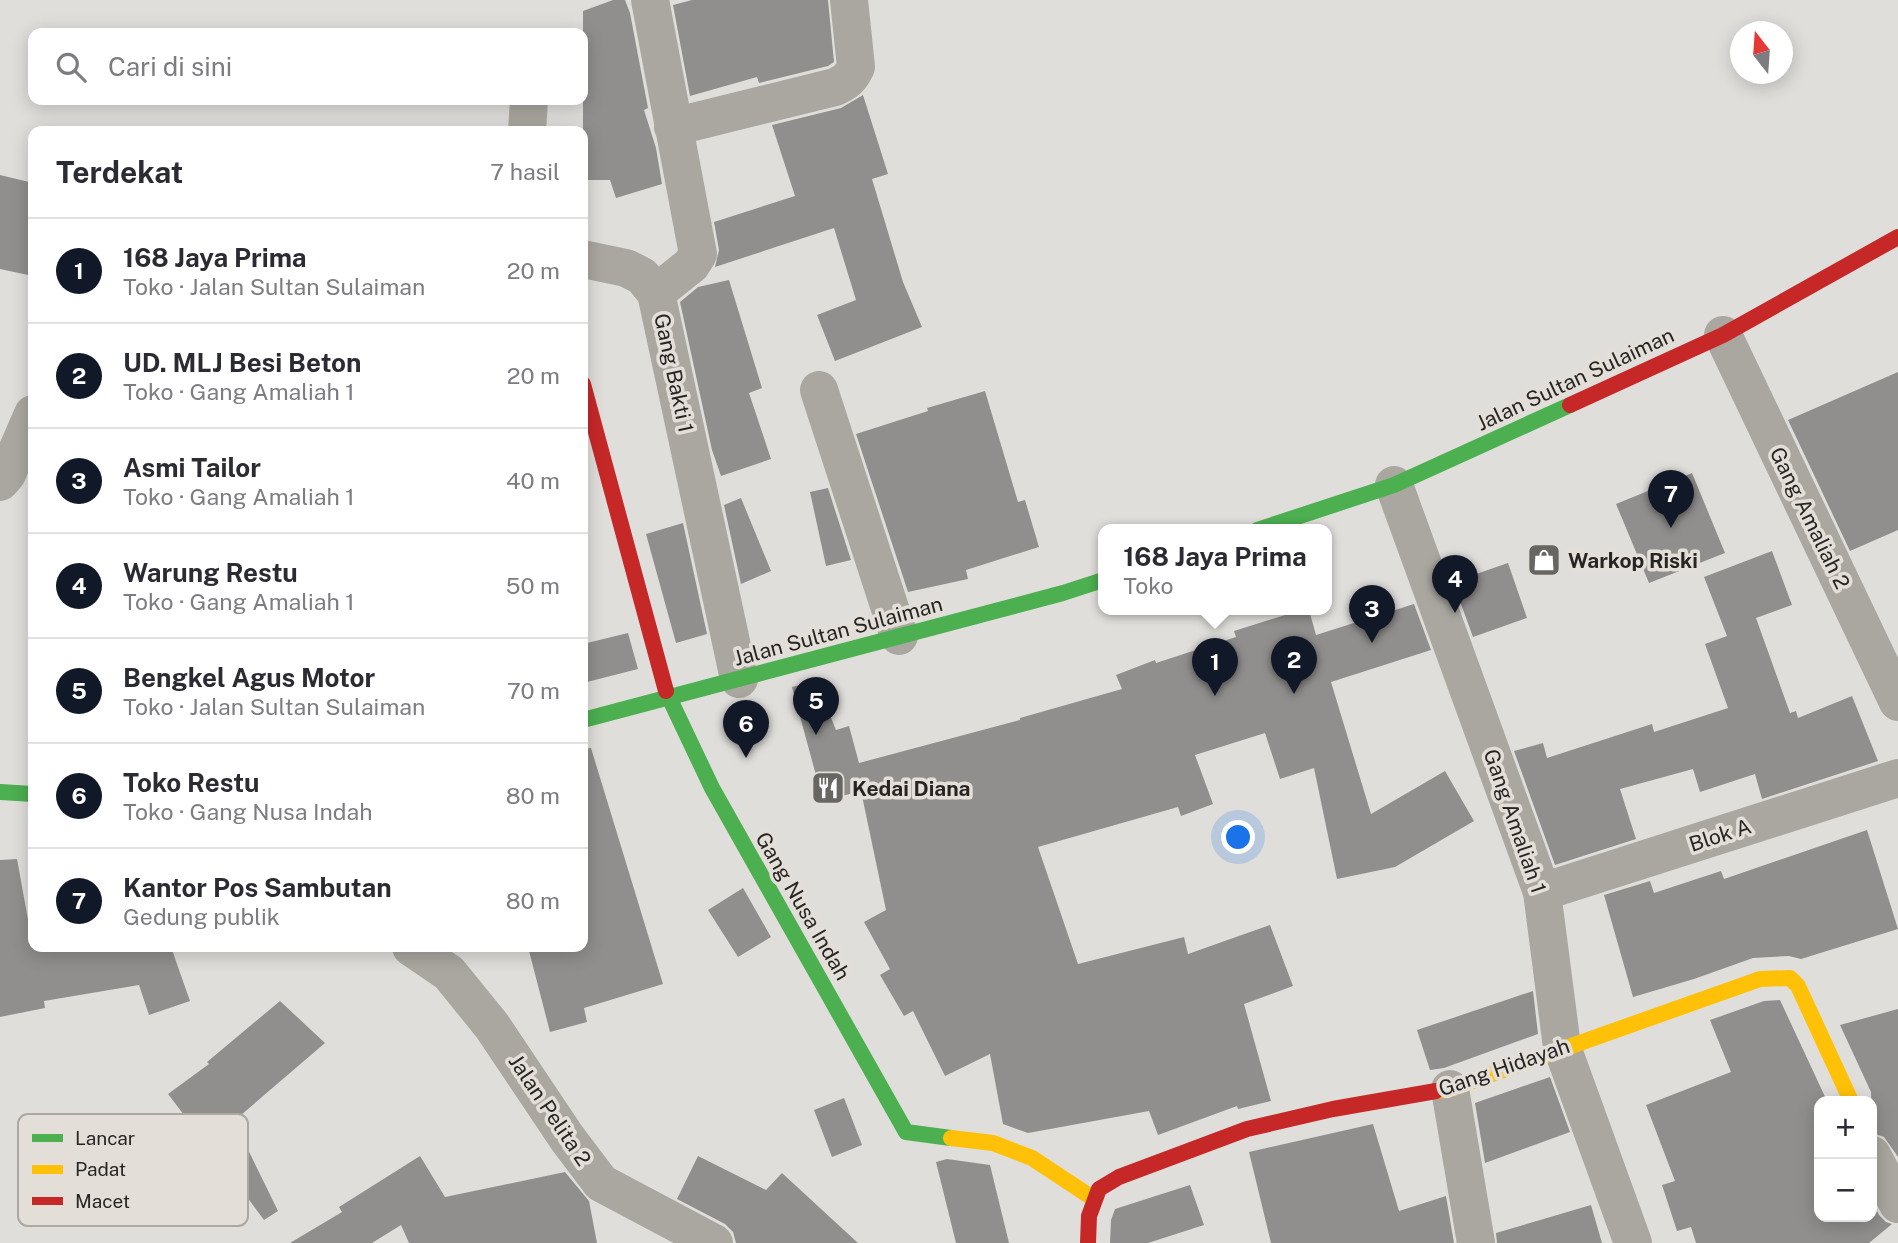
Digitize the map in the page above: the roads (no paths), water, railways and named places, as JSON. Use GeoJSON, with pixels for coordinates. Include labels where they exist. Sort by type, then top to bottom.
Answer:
{"type":"FeatureCollection","features":[{"type":"Feature","properties":{"kind":"street","name":"Gang Bakti 1"},"geometry":{"type":"LineString","coordinates":[[650,0],[698,254],[691,265],[656,293],[739,680]]}},
{"type":"Feature","properties":{"kind":"street"},"geometry":{"type":"LineString","coordinates":[[673,127],[835,87],[852,77],[856,67],[849,0]]}},
{"type":"Feature","properties":{"kind":"street"},"geometry":{"type":"LineString","coordinates":[[527,126],[529,105]]}},
{"type":"Feature","properties":{"kind":"street","name":"Jalan Sultan Sulaiman"},"geometry":{"type":"LineString","coordinates":[[1275,524],[1394,485],[1723,335],[1898,237]]}},
{"type":"Feature","properties":{"kind":"street"},"geometry":{"type":"LineString","coordinates":[[588,260],[626,268],[642,276],[656,293]]}},
{"type":"Feature","properties":{"kind":"street","name":"Gang Amaliah 2"},"geometry":{"type":"LineString","coordinates":[[1723,335],[1898,702]]}},
{"type":"Feature","properties":{"kind":"street"},"geometry":{"type":"LineString","coordinates":[[819,390],[900,636]]}},
{"type":"Feature","properties":{"kind":"street","name":"Gang Nusa Indah"},"geometry":{"type":"LineString","coordinates":[[588,402],[668,698],[712,788],[906,1132],[993,1143],[1031,1158],[1094,1199]]}},
{"type":"Feature","properties":{"kind":"street"},"geometry":{"type":"LineString","coordinates":[[0,482],[7,474],[28,426]]}},
{"type":"Feature","properties":{"kind":"street","name":"Gang Amaliah 1"},"geometry":{"type":"LineString","coordinates":[[1394,485],[1542,892],[1562,1047],[1633,1243]]}},
{"type":"Feature","properties":{"kind":"street","name":"Jalan Sultan Sulaiman"},"geometry":{"type":"LineString","coordinates":[[588,719],[1098,582]]}},
{"type":"Feature","properties":{"kind":"street","name":"Blok A"},"geometry":{"type":"LineString","coordinates":[[1542,892],[1898,778]]}},
{"type":"Feature","properties":{"kind":"street"},"geometry":{"type":"LineString","coordinates":[[2,795],[28,794]]}},
{"type":"Feature","properties":{"kind":"street","name":"Jalan Pelita 2"},"geometry":{"type":"LineString","coordinates":[[418,952],[449,973],[492,1026],[567,1138],[601,1183],[677,1234],[714,1243]]}},
{"type":"Feature","properties":{"kind":"street","name":"Gang Hidayah"},"geometry":{"type":"LineString","coordinates":[[1094,1199],[1099,1189],[1109,1182],[1247,1129],[1333,1109],[1450,1089],[1562,1047],[1760,979],[1790,978],[1802,994],[1848,1096]]}},
{"type":"Feature","properties":{"kind":"street"},"geometry":{"type":"LineString","coordinates":[[1450,1089],[1476,1243]]}},
{"type":"Feature","properties":{"kind":"street"},"geometry":{"type":"LineString","coordinates":[[1881,1154],[1898,1204]]}},
{"type":"Feature","properties":{"kind":"street"},"geometry":{"type":"LineString","coordinates":[[1088,1243],[1089,1216],[1094,1199]]}},
{"type":"Feature","properties":{"kind":"place","name":"Kantor Pos Sambutan"},"geometry":{"type":"Point","coordinates":[1671,528]}},
{"type":"Feature","properties":{"kind":"place","name":"Warkop Riski"},"geometry":{"type":"Point","coordinates":[1544,560]}},
{"type":"Feature","properties":{"kind":"place","name":"Warung Restu"},"geometry":{"type":"Point","coordinates":[1455,613]}},
{"type":"Feature","properties":{"kind":"place","name":"Asmi Tailor"},"geometry":{"type":"Point","coordinates":[1372,643]}},
{"type":"Feature","properties":{"kind":"place","name":"UD. MLJ Besi Beton"},"geometry":{"type":"Point","coordinates":[1294,694]}},
{"type":"Feature","properties":{"kind":"place","name":"168 Jaya Prima"},"geometry":{"type":"Point","coordinates":[1215,696]}},
{"type":"Feature","properties":{"kind":"place","name":"Bengkel Agus Motor"},"geometry":{"type":"Point","coordinates":[816,735]}},
{"type":"Feature","properties":{"kind":"place","name":"Toko Restu"},"geometry":{"type":"Point","coordinates":[746,758]}},
{"type":"Feature","properties":{"kind":"place","name":"Kedai Diana"},"geometry":{"type":"Point","coordinates":[828,788]}}]}
